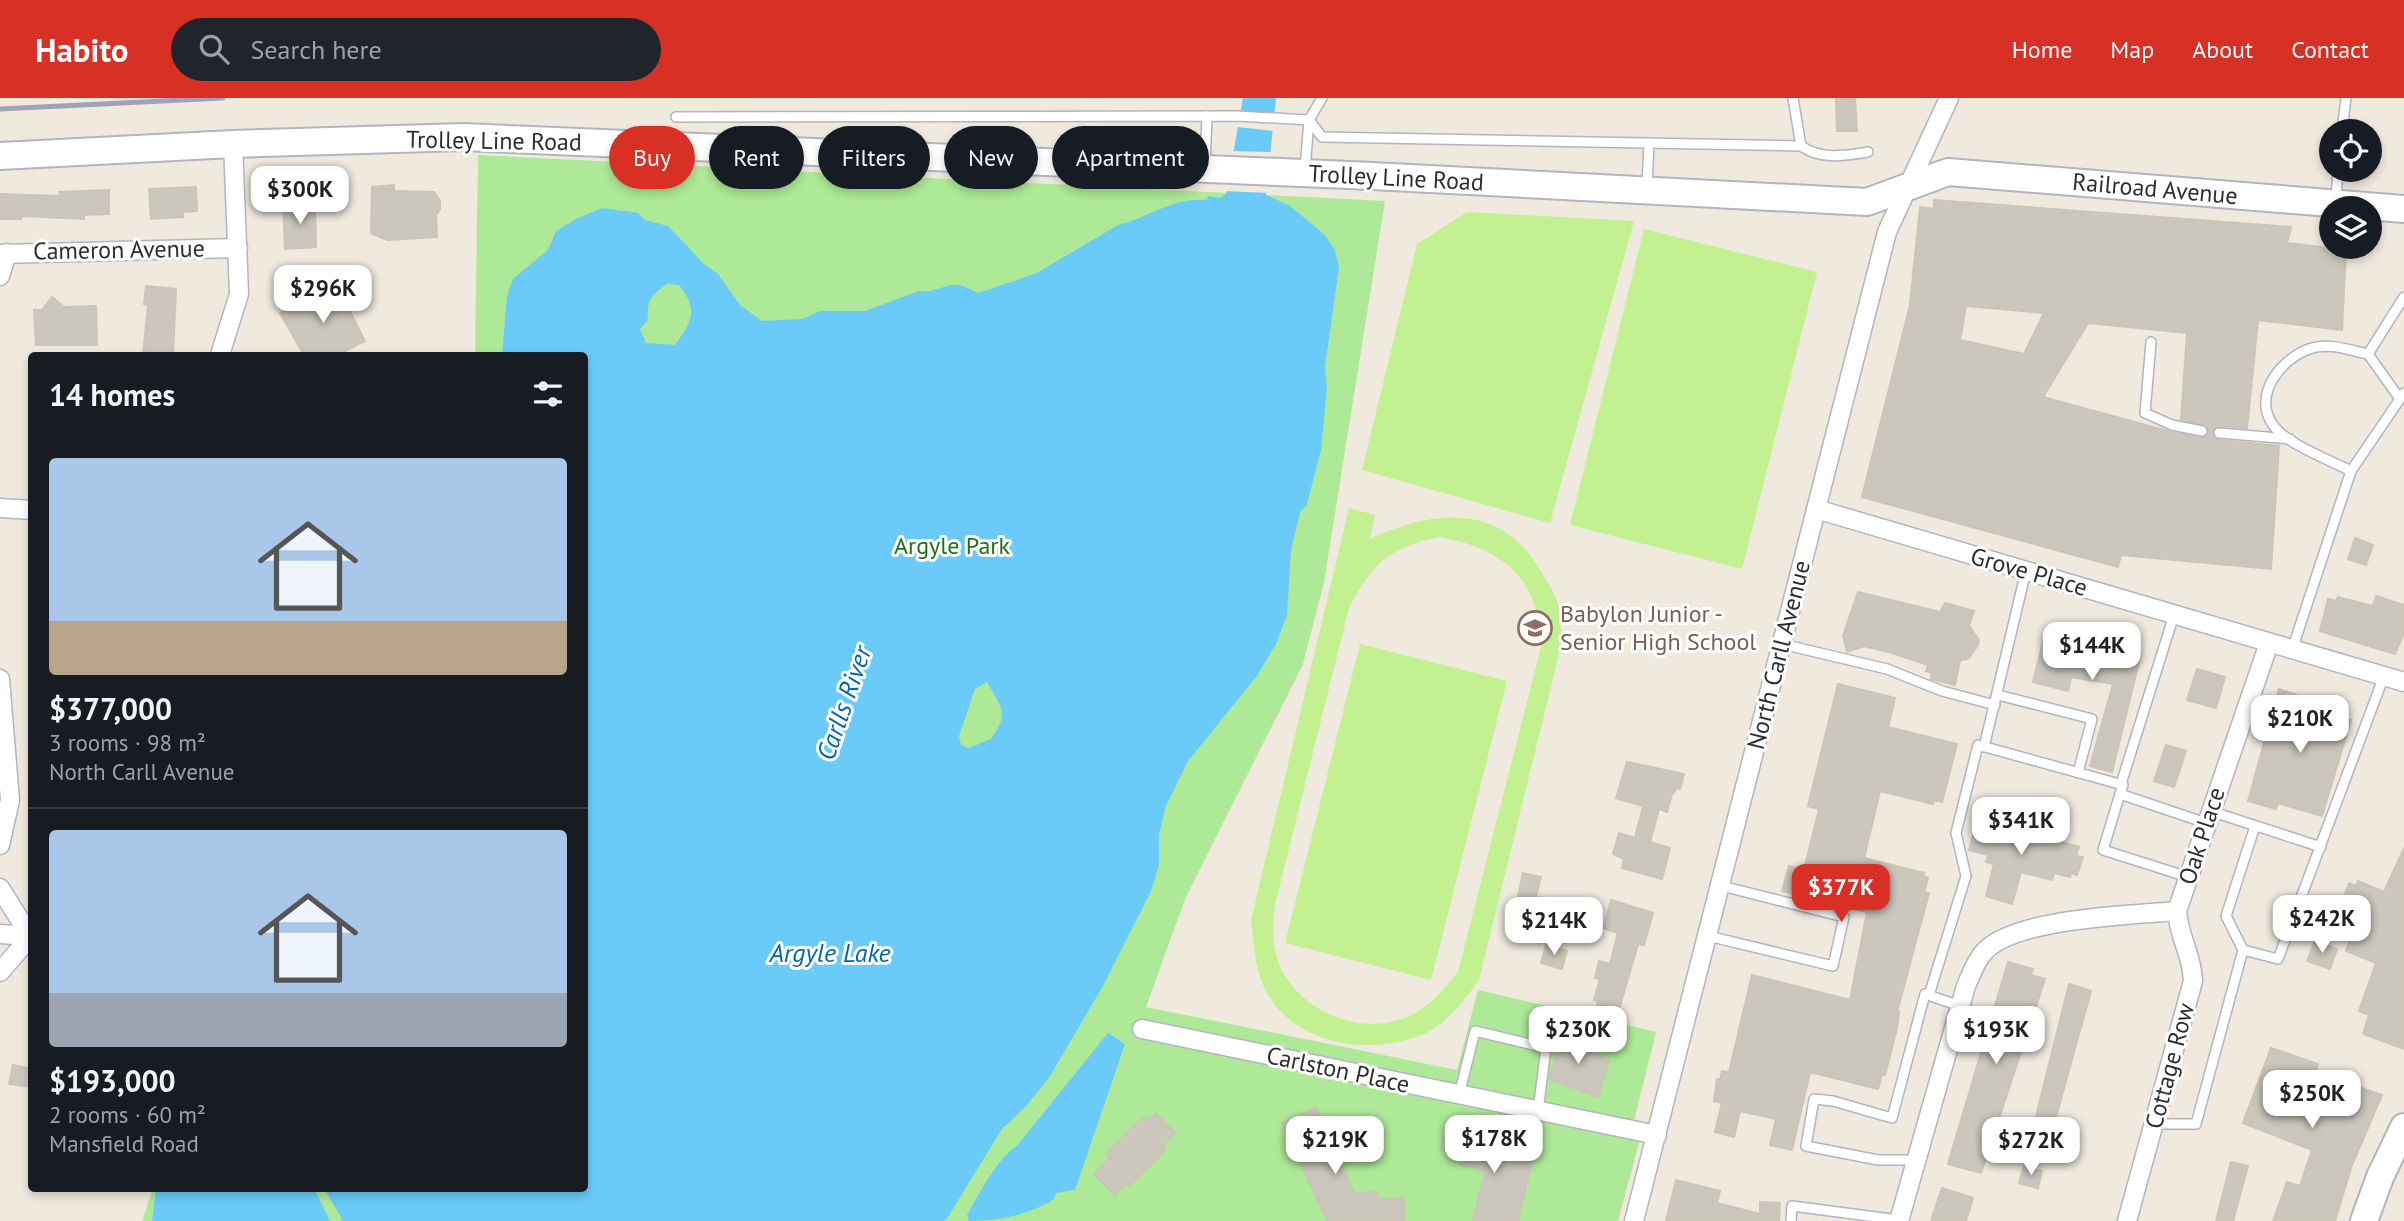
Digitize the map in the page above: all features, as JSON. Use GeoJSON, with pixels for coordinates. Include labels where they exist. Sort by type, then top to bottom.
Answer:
{"type":"FeatureCollection","features":[{"type":"Feature","properties":{"kind":"main road","name":"Trolley Line Road"},"geometry":{"type":"LineString","coordinates":[[0,156],[233,144],[464,137],[1305,173],[1867,202],[1907,186]]}},
{"type":"Feature","properties":{"kind":"main road","name":"Railroad Avenue"},"geometry":{"type":"LineString","coordinates":[[1907,186],[1948,172],[2319,203]]}},
{"type":"Feature","properties":{"kind":"main road","name":"Railroad Avenue"},"geometry":{"type":"LineString","coordinates":[[2382,207],[2404,209]]}},
{"type":"Feature","properties":{"kind":"main road"},"geometry":{"type":"LineString","coordinates":[[2364,1221],[2380,1177],[2404,1127]]}},
{"type":"Feature","properties":{"kind":"street","name":"North Carll Avenue"},"geometry":{"type":"LineString","coordinates":[[1634,1221],[1886,232],[1949,98]]}},
{"type":"Feature","properties":{"kind":"street"},"geometry":{"type":"LineString","coordinates":[[221,352],[239,294],[233,144]]}},
{"type":"Feature","properties":{"kind":"street","name":"Cameron Avenue"},"geometry":{"type":"LineString","coordinates":[[4,253],[238,248]]}},
{"type":"Feature","properties":{"kind":"street"},"geometry":{"type":"LineString","coordinates":[[0,276],[4,253]]}},
{"type":"Feature","properties":{"kind":"street"},"geometry":{"type":"LineString","coordinates":[[0,508],[28,510]]}},
{"type":"Feature","properties":{"kind":"street","name":"Grove Place"},"geometry":{"type":"LineString","coordinates":[[1816,509],[2404,682]]}},
{"type":"Feature","properties":{"kind":"street","name":"Oak Place"},"geometry":{"type":"LineString","coordinates":[[2177,911],[2269,643]]}},
{"type":"Feature","properties":{"kind":"street"},"geometry":{"type":"LineString","coordinates":[[0,679],[10,800],[0,845]]}},
{"type":"Feature","properties":{"kind":"street"},"geometry":{"type":"LineString","coordinates":[[0,888],[8,906],[28,932]]}},
{"type":"Feature","properties":{"kind":"street"},"geometry":{"type":"LineString","coordinates":[[1899,1221],[1966,986],[1984,952],[2010,934],[2087,919],[2177,911]]}},
{"type":"Feature","properties":{"kind":"street","name":"Cottage Row"},"geometry":{"type":"LineString","coordinates":[[2127,1221],[2193,981],[2189,952],[2179,934],[2177,911]]}},
{"type":"Feature","properties":{"kind":"street"},"geometry":{"type":"LineString","coordinates":[[0,934],[28,936]]}},
{"type":"Feature","properties":{"kind":"street"},"geometry":{"type":"LineString","coordinates":[[0,972],[28,939]]}},
{"type":"Feature","properties":{"kind":"street","name":"Carlston Place"},"geometry":{"type":"LineString","coordinates":[[1143,1029],[1657,1135]]}},
{"type":"Feature","properties":{"kind":"lane"},"geometry":{"type":"LineString","coordinates":[[1305,173],[1309,120],[1322,98]]}},
{"type":"Feature","properties":{"kind":"lane"},"geometry":{"type":"LineString","coordinates":[[1793,98],[1801,146]]}},
{"type":"Feature","properties":{"kind":"lane"},"geometry":{"type":"LineString","coordinates":[[2343,119],[2346,98]]}},
{"type":"Feature","properties":{"kind":"lane"},"geometry":{"type":"LineString","coordinates":[[1207,116],[1215,170]]}},
{"type":"Feature","properties":{"kind":"lane"},"geometry":{"type":"LineString","coordinates":[[676,117],[1237,116],[1309,120],[1322,137],[1801,146],[1814,155],[1845,156],[1868,152]]}},
{"type":"Feature","properties":{"kind":"lane"},"geometry":{"type":"LineString","coordinates":[[1647,190],[1649,143]]}},
{"type":"Feature","properties":{"kind":"lane"},"geometry":{"type":"LineString","coordinates":[[2368,354],[2404,297]]}},
{"type":"Feature","properties":{"kind":"lane"},"geometry":{"type":"LineString","coordinates":[[2151,342],[2145,413],[2172,425],[2202,431]]}},
{"type":"Feature","properties":{"kind":"lane"},"geometry":{"type":"LineString","coordinates":[[2292,650],[2351,471],[2402,396],[2368,354],[2335,346],[2310,348],[2285,363],[2270,382],[2265,407],[2273,426],[2351,471]]}},
{"type":"Feature","properties":{"kind":"lane"},"geometry":{"type":"LineString","coordinates":[[2219,433],[2292,439]]}},
{"type":"Feature","properties":{"kind":"lane"},"geometry":{"type":"LineString","coordinates":[[1984,747],[2026,571]]}},
{"type":"Feature","properties":{"kind":"lane"},"geometry":{"type":"LineString","coordinates":[[2174,615],[2103,850],[2188,877]]}},
{"type":"Feature","properties":{"kind":"lane"},"geometry":{"type":"LineString","coordinates":[[1782,644],[1887,669],[1942,691],[2092,719],[2078,772]]}},
{"type":"Feature","properties":{"kind":"lane"},"geometry":{"type":"LineString","coordinates":[[2243,950],[2278,959],[2384,676]]}},
{"type":"Feature","properties":{"kind":"lane"},"geometry":{"type":"LineString","coordinates":[[1929,995],[1966,876],[1956,833],[1978,745],[2078,772],[2120,789],[2208,817],[2255,826],[2321,847]]}},
{"type":"Feature","properties":{"kind":"lane"},"geometry":{"type":"LineString","coordinates":[[2154,1124],[2196,1124],[2243,950],[2225,916],[2255,826]]}},
{"type":"Feature","properties":{"kind":"lane"},"geometry":{"type":"LineString","coordinates":[[1708,936],[1833,967],[1844,917],[1721,886]]}},
{"type":"Feature","properties":{"kind":"lane"},"geometry":{"type":"LineString","coordinates":[[1916,1160],[1878,1160],[1806,1146],[1814,1099],[1833,1101],[1892,1118],[1925,994],[1960,1006]]}},
{"type":"Feature","properties":{"kind":"lane"},"geometry":{"type":"LineString","coordinates":[[1459,1095],[1475,1031],[1546,1048],[1538,1111]]}},
{"type":"Feature","properties":{"kind":"lane"},"geometry":{"type":"LineString","coordinates":[[1791,1221],[1792,1206],[1852,1218],[1899,1221]]}},
{"type":"Feature","properties":{"kind":"green space","name":"Argyle Lake"},"geometry":{"type":"Polygon","coordinates":[[[478,155],[609,162],[609,189],[695,189],[695,166],[709,167],[709,189],[804,189],[804,172],[818,172],[818,189],[930,189],[930,178],[944,179],[944,189],[1038,189],[1038,183],[1052,184],[1052,189],[1148,189],[1385,201],[1324,582],[1303,664],[1185,899],[1146,1007],[1457,1070],[1478,990],[1656,1032],[1630,1136],[1640,1139],[1618,1221],[142,1221],[152,1192],[588,1192],[588,352],[475,352],[478,155]]]}},
{"type":"Feature","properties":{"kind":"green space"},"geometry":{"type":"Polygon","coordinates":[[[1467,212],[1634,221],[1550,523],[1362,470],[1417,244],[1467,212]]]}},
{"type":"Feature","properties":{"kind":"green space"},"geometry":{"type":"Polygon","coordinates":[[[1644,229],[1817,272],[1742,569],[1570,525],[1644,229]]]}},
{"type":"Feature","properties":{"kind":"green space"},"geometry":{"type":"Polygon","coordinates":[[[1349,508],[1375,515],[1370,539],[1419,521],[1443,518],[1467,518],[1489,524],[1509,535],[1527,552],[1554,593],[1558,604],[1562,642],[1479,980],[1449,1016],[1426,1033],[1403,1041],[1378,1045],[1328,1040],[1306,1030],[1286,1016],[1270,998],[1257,967],[1251,920],[1349,508]],[[1439,537],[1395,552],[1374,569],[1349,608],[1275,905],[1275,949],[1279,964],[1289,982],[1319,1009],[1356,1023],[1396,1021],[1415,1013],[1433,1000],[1458,972],[1541,647],[1534,603],[1525,585],[1514,571],[1499,559],[1462,542],[1439,537]]]}},
{"type":"Feature","properties":{"kind":"green space"},"geometry":{"type":"Polygon","coordinates":[[[1360,644],[1507,681],[1431,980],[1285,943],[1360,644]]]}},
{"type":"Feature","properties":{"kind":"water","name":"Argyle Lake"},"geometry":{"type":"Polygon","coordinates":[[[1243,98],[1276,98],[1266,195],[1290,206],[1325,235],[1335,250],[1339,267],[1325,367],[1327,387],[1321,450],[1307,504],[1300,513],[1291,550],[1287,615],[1276,644],[1257,676],[1188,761],[1166,806],[1159,834],[1159,865],[1151,891],[1103,986],[1050,1076],[1027,1105],[1002,1129],[948,1217],[944,1221],[343,1221],[326,1192],[588,1192],[588,352],[502,352],[507,296],[513,279],[548,250],[556,231],[602,208],[638,213],[645,220],[668,226],[704,264],[718,274],[740,305],[762,321],[803,319],[820,311],[865,311],[919,291],[951,285],[961,285],[978,293],[1035,274],[1118,225],[1182,202],[1207,200],[1208,196],[1220,198],[1226,194],[1243,98]],[[667,284],[657,291],[649,303],[648,320],[640,329],[646,343],[675,345],[686,329],[691,308],[679,285],[667,284]],[[987,682],[975,689],[959,736],[961,745],[969,748],[991,739],[1001,722],[999,704],[987,682]]]}},
{"type":"Feature","properties":{"kind":"water"},"geometry":{"type":"Polygon","coordinates":[[[1108,1033],[1125,1044],[1075,1190],[1056,1193],[1054,1199],[1024,1213],[991,1220],[969,1221],[967,1215],[995,1168],[1016,1147],[1108,1033]]]}},
{"type":"Feature","properties":{"kind":"water"},"geometry":{"type":"Polygon","coordinates":[[[156,1192],[316,1192],[330,1221],[152,1221],[156,1192]]]}},
{"type":"Feature","properties":{"kind":"pier"},"geometry":{"type":"Polygon","coordinates":[[[1239,110],[1278,114],[1275,131],[1237,127],[1239,110]]]}},
{"type":"Feature","properties":{"kind":"pier"},"geometry":{"type":"Polygon","coordinates":[[[1230,151],[1271,152],[1269,193],[1224,191],[1230,151]]]}},
{"type":"Feature","properties":{"kind":"building"},"geometry":{"type":"Polygon","coordinates":[[[1836,98],[1855,98],[1857,131],[1837,131],[1836,98]]]}},
{"type":"Feature","properties":{"kind":"building"},"geometry":{"type":"Polygon","coordinates":[[[394,185],[394,191],[434,192],[440,201],[440,209],[436,215],[437,237],[387,240],[371,233],[372,187],[394,185]]]}},
{"type":"Feature","properties":{"kind":"building"},"geometry":{"type":"Polygon","coordinates":[[[196,187],[197,211],[183,212],[183,217],[151,219],[149,189],[196,187]]]}},
{"type":"Feature","properties":{"kind":"building"},"geometry":{"type":"Polygon","coordinates":[[[109,190],[109,214],[84,215],[84,219],[21,216],[21,219],[0,219],[0,194],[60,196],[59,192],[109,190]]]}},
{"type":"Feature","properties":{"kind":"building"},"geometry":{"type":"Polygon","coordinates":[[[1934,200],[2291,227],[2287,243],[2319,247],[2319,259],[2346,259],[2342,330],[2258,320],[2247,428],[2219,426],[2212,432],[2218,440],[2279,446],[2271,569],[2121,555],[2118,567],[1862,497],[1910,305],[1920,207],[1934,209],[1934,200]],[[1966,306],[1960,340],[2024,354],[2044,313],[1966,306]],[[2088,323],[2043,397],[2171,432],[2201,438],[2207,436],[2206,425],[2181,420],[2187,333],[2088,323]]]}},
{"type":"Feature","properties":{"kind":"building"},"geometry":{"type":"Polygon","coordinates":[[[315,203],[316,247],[285,249],[283,204],[315,203]]]}},
{"type":"Feature","properties":{"kind":"building"},"geometry":{"type":"Polygon","coordinates":[[[146,286],[176,289],[173,352],[143,352],[148,305],[144,304],[146,286]]]}},
{"type":"Feature","properties":{"kind":"building"},"geometry":{"type":"Polygon","coordinates":[[[337,286],[365,341],[343,352],[302,352],[280,313],[337,286]]]}},
{"type":"Feature","properties":{"kind":"building"},"geometry":{"type":"Polygon","coordinates":[[[52,297],[64,307],[96,306],[97,345],[36,345],[34,310],[42,310],[52,297]]]}},
{"type":"Feature","properties":{"kind":"building"},"geometry":{"type":"Polygon","coordinates":[[[2355,538],[2373,545],[2366,565],[2348,559],[2355,538]]]}},
{"type":"Feature","properties":{"kind":"building"},"geometry":{"type":"Polygon","coordinates":[[[1858,592],[1940,612],[1945,603],[1974,611],[1969,626],[1979,640],[1978,645],[1968,659],[1960,660],[1955,685],[1931,679],[1932,673],[1926,671],[1928,665],[1892,653],[1864,646],[1847,652],[1843,636],[1858,592]]]}},
{"type":"Feature","properties":{"kind":"building"},"geometry":{"type":"Polygon","coordinates":[[[2376,596],[2404,605],[2404,633],[2395,654],[2320,631],[2328,599],[2336,601],[2338,597],[2373,606],[2376,596]]]}},
{"type":"Feature","properties":{"kind":"building"},"geometry":{"type":"Polygon","coordinates":[[[2046,630],[2141,654],[2112,772],[2090,766],[2113,684],[2071,677],[2068,691],[2033,682],[2046,630]]]}},
{"type":"Feature","properties":{"kind":"building"},"geometry":{"type":"Polygon","coordinates":[[[2197,669],[2225,677],[2216,708],[2187,700],[2197,669]]]}},
{"type":"Feature","properties":{"kind":"building"},"geometry":{"type":"Polygon","coordinates":[[[1838,684],[1895,698],[1888,727],[1957,744],[1942,802],[1934,800],[1933,804],[1880,791],[1864,858],[1924,873],[1923,876],[1928,878],[1924,892],[1929,893],[1897,1012],[1897,1028],[1885,1075],[1882,1074],[1878,1089],[1810,1072],[1792,1150],[1770,1145],[1776,1119],[1740,1111],[1734,1137],[1715,1132],[1722,1103],[1714,1101],[1717,1079],[1720,1080],[1722,1071],[1729,1072],[1752,975],[1850,1000],[1867,912],[1782,891],[1789,866],[1804,870],[1819,809],[1808,806],[1838,684]]]}},
{"type":"Feature","properties":{"kind":"building"},"geometry":{"type":"Polygon","coordinates":[[[2279,689],[2343,711],[2341,717],[2351,720],[2322,816],[2278,803],[2276,809],[2248,801],[2279,689]]]}},
{"type":"Feature","properties":{"kind":"building"},"geometry":{"type":"Polygon","coordinates":[[[2166,745],[2186,751],[2174,787],[2154,781],[2166,745]]]}},
{"type":"Feature","properties":{"kind":"building"},"geometry":{"type":"Polygon","coordinates":[[[1627,762],[1684,774],[1680,789],[1677,788],[1672,794],[1667,812],[1659,809],[1650,842],[1670,848],[1662,879],[1622,868],[1624,859],[1613,854],[1619,833],[1635,838],[1643,806],[1616,798],[1627,762]]]}},
{"type":"Feature","properties":{"kind":"building"},"geometry":{"type":"Polygon","coordinates":[[[1978,819],[2079,847],[2076,856],[2083,857],[2077,875],[2071,873],[2070,877],[2054,873],[2052,880],[2021,872],[2012,904],[1986,896],[1994,864],[1986,862],[1988,855],[1969,850],[1978,819]]]}},
{"type":"Feature","properties":{"kind":"building"},"geometry":{"type":"Polygon","coordinates":[[[2404,848],[2404,1049],[2363,1034],[2369,1015],[2359,1011],[2376,963],[2346,951],[2362,910],[2342,902],[2349,883],[2356,886],[2358,881],[2384,892],[2404,848]]]}},
{"type":"Feature","properties":{"kind":"building"},"geometry":{"type":"Polygon","coordinates":[[[1523,873],[1541,877],[1535,901],[1518,897],[1523,873]]]}},
{"type":"Feature","properties":{"kind":"building"},"geometry":{"type":"Polygon","coordinates":[[[1611,900],[1653,913],[1644,945],[1638,944],[1618,1013],[1597,1007],[1598,1001],[1594,1000],[1600,979],[1595,978],[1599,961],[1610,964],[1618,933],[1603,928],[1611,900]]]}},
{"type":"Feature","properties":{"kind":"building"},"geometry":{"type":"Polygon","coordinates":[[[2315,941],[2337,949],[2330,969],[2307,961],[2315,941]]]}},
{"type":"Feature","properties":{"kind":"building"},"geometry":{"type":"Polygon","coordinates":[[[1546,945],[1567,951],[1562,969],[1541,963],[1546,945]]]}},
{"type":"Feature","properties":{"kind":"building"},"geometry":{"type":"Polygon","coordinates":[[[2008,962],[2033,969],[2031,975],[2045,979],[1981,1173],[1948,1164],[2008,962]]]}},
{"type":"Feature","properties":{"kind":"building"},"geometry":{"type":"Polygon","coordinates":[[[2069,984],[2091,991],[2049,1142],[2031,1136],[2069,984]]]}},
{"type":"Feature","properties":{"kind":"building"},"geometry":{"type":"Polygon","coordinates":[[[1564,1030],[1582,1035],[1578,1048],[1604,1056],[1603,1059],[1609,1061],[1598,1097],[1549,1079],[1564,1030]]]}},
{"type":"Feature","properties":{"kind":"building"},"geometry":{"type":"Polygon","coordinates":[[[2271,1048],[2318,1064],[2315,1072],[2382,1095],[2352,1165],[2335,1221],[2273,1221],[2287,1182],[2300,1186],[2312,1150],[2243,1123],[2271,1048]]]}},
{"type":"Feature","properties":{"kind":"building"},"geometry":{"type":"Polygon","coordinates":[[[13,1065],[28,1068],[28,1086],[9,1084],[13,1065]]]}},
{"type":"Feature","properties":{"kind":"building"},"geometry":{"type":"Polygon","coordinates":[[[1316,1108],[1354,1193],[1377,1192],[1377,1199],[1404,1198],[1404,1221],[1327,1221],[1282,1123],[1316,1108]]]}},
{"type":"Feature","properties":{"kind":"building"},"geometry":{"type":"Polygon","coordinates":[[[1156,1114],[1175,1133],[1162,1146],[1166,1149],[1129,1186],[1126,1183],[1115,1195],[1094,1174],[1110,1158],[1106,1154],[1138,1122],[1147,1117],[1150,1120],[1156,1114]]]}},
{"type":"Feature","properties":{"kind":"building"},"geometry":{"type":"Polygon","coordinates":[[[1446,1129],[1534,1154],[1518,1221],[1473,1221],[1485,1171],[1460,1164],[1462,1155],[1441,1149],[1446,1129]]]}},
{"type":"Feature","properties":{"kind":"building"},"geometry":{"type":"Polygon","coordinates":[[[2231,1162],[2248,1166],[2233,1221],[2216,1221],[2231,1162]]]}},
{"type":"Feature","properties":{"kind":"building"},"geometry":{"type":"Polygon","coordinates":[[[2024,1167],[2042,1171],[2038,1188],[2019,1183],[2024,1167]]]}},
{"type":"Feature","properties":{"kind":"building"},"geometry":{"type":"Polygon","coordinates":[[[1676,1180],[1720,1191],[1717,1203],[1760,1214],[1760,1202],[1780,1203],[1779,1221],[1666,1221],[1676,1180]]]}},
{"type":"Feature","properties":{"kind":"building"},"geometry":{"type":"Polygon","coordinates":[[[1942,1188],[1973,1198],[1966,1221],[1931,1221],[1942,1188]]]}},
{"type":"Feature","properties":{"kind":"railway"},"geometry":{"type":"LineString","coordinates":[[0,109],[223,98]]}},
{"type":"Feature","properties":{"kind":"place","name":"Babylon Junior - Senior High School"},"geometry":{"type":"Point","coordinates":[1535,628]}},
{"type":"Feature","properties":{"kind":"park label","name":"Argyle Park"},"geometry":{"type":"Point","coordinates":[952,546]}},
{"type":"Feature","properties":{"kind":"water label","name":"Carlls River"},"geometry":{"type":"Point","coordinates":[844,703]}}]}
